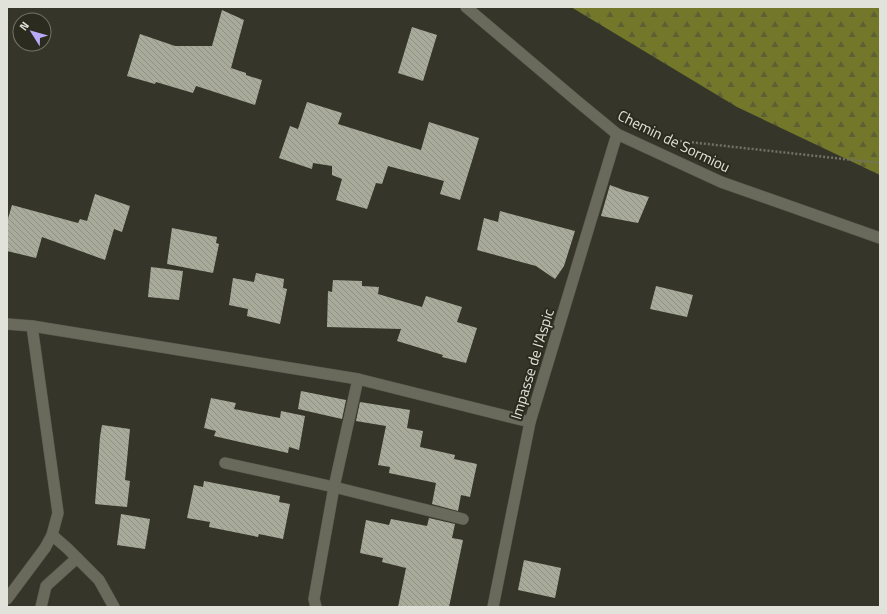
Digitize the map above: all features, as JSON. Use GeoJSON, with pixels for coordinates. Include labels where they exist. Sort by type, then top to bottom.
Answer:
{"type":"FeatureCollection","features":[{"type":"Feature","properties":{"kind":"street","name":"Chemin de Sormiou"},"geometry":{"type":"LineString","coordinates":[[466,7],[617,134],[721,182],[880,238]]}},
{"type":"Feature","properties":{"kind":"street","name":"Impasse de l'Aspic"},"geometry":{"type":"LineString","coordinates":[[493,607],[530,422],[617,134]]}},
{"type":"Feature","properties":{"kind":"street"},"geometry":{"type":"LineString","coordinates":[[7,324],[32,326],[358,379],[530,422]]}},
{"type":"Feature","properties":{"kind":"street"},"geometry":{"type":"LineString","coordinates":[[7,599],[45,548],[52,535],[58,513],[32,326]]}},
{"type":"Feature","properties":{"kind":"street"},"geometry":{"type":"LineString","coordinates":[[316,607],[314,600],[334,487],[358,379]]}},
{"type":"Feature","properties":{"kind":"street"},"geometry":{"type":"LineString","coordinates":[[225,463],[334,487],[463,519]]}},
{"type":"Feature","properties":{"kind":"street"},"geometry":{"type":"LineString","coordinates":[[52,535],[99,580],[114,607]]}},
{"type":"Feature","properties":{"kind":"street"},"geometry":{"type":"LineString","coordinates":[[41,607],[46,586],[77,558]]}},
{"type":"Feature","properties":{"kind":"path"},"geometry":{"type":"LineString","coordinates":[[679,141],[880,163]]}},
{"type":"Feature","properties":{"kind":"green space"},"geometry":{"type":"Polygon","coordinates":[[[571,7],[880,7],[880,175],[737,107],[571,7]]]}},
{"type":"Feature","properties":{"kind":"building"},"geometry":{"type":"Polygon","coordinates":[[[222,10],[244,20],[231,68],[262,80],[255,105],[196,86],[193,93],[156,82],[155,84],[127,76],[140,34],[175,46],[212,46],[222,10]]]}},
{"type":"Feature","properties":{"kind":"building"},"geometry":{"type":"Polygon","coordinates":[[[412,27],[437,35],[423,81],[398,73],[412,27]]]}},
{"type":"Feature","properties":{"kind":"building"},"geometry":{"type":"Polygon","coordinates":[[[307,102],[342,113],[338,124],[421,150],[429,122],[479,138],[460,200],[440,194],[444,181],[388,166],[382,184],[376,183],[367,209],[336,200],[342,179],[332,175],[332,166],[313,163],[312,169],[279,158],[290,126],[298,129],[307,102]]]}},
{"type":"Feature","properties":{"kind":"building"},"geometry":{"type":"Polygon","coordinates":[[[610,185],[649,197],[638,223],[601,216],[610,185]]]}},
{"type":"Feature","properties":{"kind":"building"},"geometry":{"type":"Polygon","coordinates":[[[95,194],[130,206],[122,232],[114,229],[105,260],[42,237],[36,258],[7,251],[7,222],[12,205],[78,223],[80,219],[87,221],[95,194]]]}},
{"type":"Feature","properties":{"kind":"building"},"geometry":{"type":"Polygon","coordinates":[[[500,211],[575,231],[564,266],[555,279],[536,266],[477,250],[484,218],[498,222],[500,211]]]}},
{"type":"Feature","properties":{"kind":"building"},"geometry":{"type":"Polygon","coordinates":[[[172,228],[217,237],[216,243],[219,244],[213,273],[167,264],[172,228]]]}},
{"type":"Feature","properties":{"kind":"building"},"geometry":{"type":"Polygon","coordinates":[[[151,267],[183,271],[179,300],[148,297],[151,267]]]}},
{"type":"Feature","properties":{"kind":"building"},"geometry":{"type":"Polygon","coordinates":[[[256,273],[284,279],[283,288],[287,289],[280,324],[247,316],[248,309],[229,305],[233,278],[254,282],[256,273]]]}},
{"type":"Feature","properties":{"kind":"building"},"geometry":{"type":"Polygon","coordinates":[[[333,280],[362,281],[362,286],[379,287],[378,294],[422,307],[426,296],[462,307],[457,322],[477,328],[466,363],[442,357],[443,355],[397,341],[401,329],[327,327],[328,291],[332,292],[333,280]]]}},
{"type":"Feature","properties":{"kind":"building"},"geometry":{"type":"Polygon","coordinates":[[[656,286],[693,295],[687,317],[650,309],[656,286]]]}},
{"type":"Feature","properties":{"kind":"building"},"geometry":{"type":"Polygon","coordinates":[[[301,391],[346,400],[342,419],[298,409],[301,391]]]}},
{"type":"Feature","properties":{"kind":"building"},"geometry":{"type":"Polygon","coordinates":[[[211,398],[236,403],[234,409],[280,418],[281,411],[305,416],[299,450],[289,447],[288,453],[214,436],[216,431],[204,428],[211,398]]]}},
{"type":"Feature","properties":{"kind":"building"},"geometry":{"type":"Polygon","coordinates":[[[360,402],[410,410],[407,428],[423,431],[420,447],[455,455],[454,459],[477,464],[470,497],[461,495],[458,511],[432,504],[436,483],[389,473],[390,467],[378,465],[386,426],[356,421],[360,402]]]}},
{"type":"Feature","properties":{"kind":"building"},"geometry":{"type":"Polygon","coordinates":[[[102,425],[130,429],[125,480],[130,481],[127,507],[95,504],[102,425]]]}},
{"type":"Feature","properties":{"kind":"building"},"geometry":{"type":"Polygon","coordinates":[[[204,481],[280,496],[279,502],[290,504],[283,539],[259,534],[258,537],[209,527],[210,522],[187,518],[194,485],[203,487],[204,481]]]}},
{"type":"Feature","properties":{"kind":"building"},"geometry":{"type":"Polygon","coordinates":[[[121,514],[150,519],[145,549],[117,545],[121,514]]]}},
{"type":"Feature","properties":{"kind":"building"},"geometry":{"type":"Polygon","coordinates":[[[429,518],[455,524],[452,538],[463,540],[449,607],[398,607],[406,568],[382,562],[383,558],[360,553],[366,520],[389,525],[391,519],[427,526],[429,518]]]}},
{"type":"Feature","properties":{"kind":"building"},"geometry":{"type":"Polygon","coordinates":[[[524,560],[561,568],[555,598],[518,590],[524,560]]]}}]}
